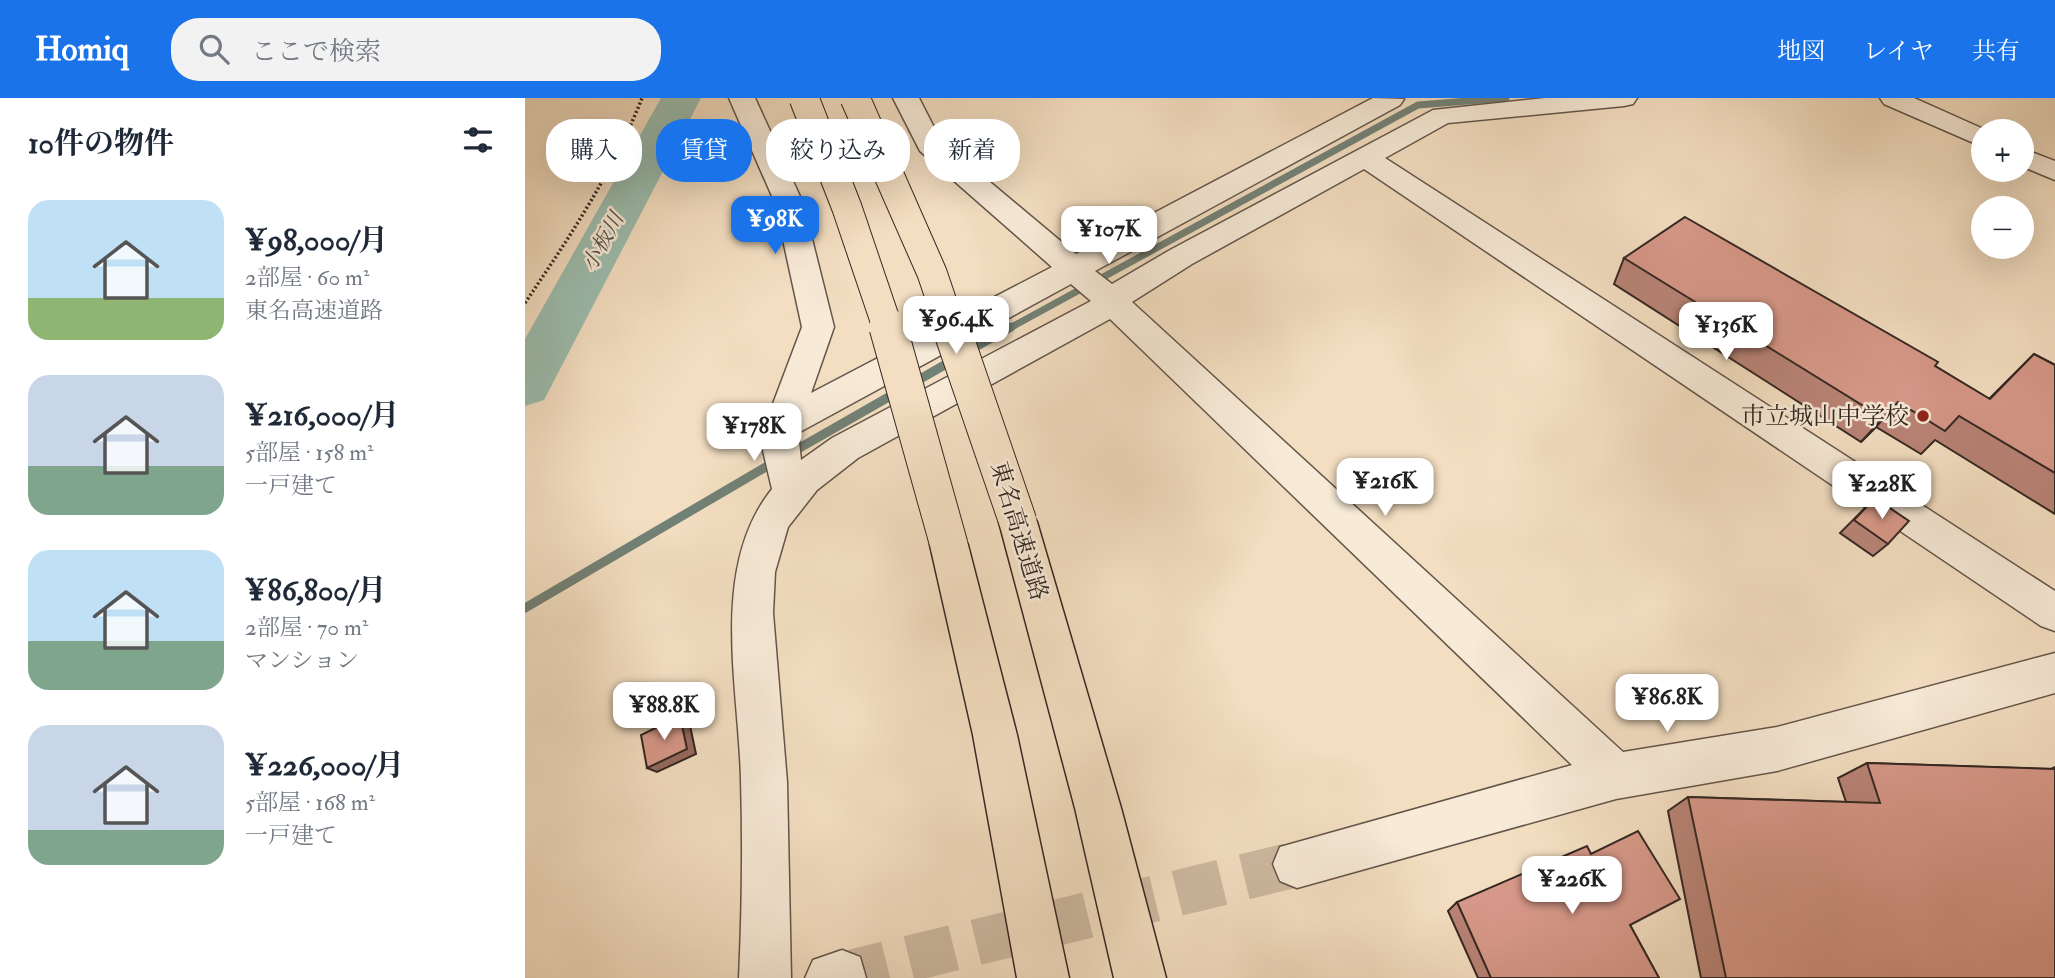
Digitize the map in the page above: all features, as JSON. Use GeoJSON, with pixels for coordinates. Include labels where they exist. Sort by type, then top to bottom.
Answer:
{"type":"FeatureCollection","features":[{"type":"Feature","properties":{"kind":"highway"},"geometry":{"type":"LineString","coordinates":[[804,98],[839,182],[880,298],[912,401],[995,735],[1043,978]]}},
{"type":"Feature","properties":{"kind":"highway","name":"東名高速道路"},"geometry":{"type":"LineString","coordinates":[[855,98],[932,273],[1018,522],[1098,808],[1140,978]]}},
{"type":"Feature","properties":{"kind":"street"},"geometry":{"type":"LineString","coordinates":[[743,98],[741,101],[777,172],[789,203],[818,327],[780,432],[789,483]]}},
{"type":"Feature","properties":{"kind":"street"},"geometry":{"type":"LineString","coordinates":[[906,98],[930,145],[1113,303],[1616,776]]}},
{"type":"Feature","properties":{"kind":"street"},"geometry":{"type":"LineString","coordinates":[[765,978],[766,861],[761,716],[752,621],[753,586],[760,551],[789,483],[845,449],[1113,303],[1139,281],[1366,158],[1427,120],[1442,116],[1624,98]]}},
{"type":"Feature","properties":{"kind":"street"},"geometry":{"type":"LineString","coordinates":[[1893,98],[1971,134]]}},
{"type":"Feature","properties":{"kind":"street"},"geometry":{"type":"LineString","coordinates":[[780,432],[1072,269],[1392,99],[1427,120]]}},
{"type":"Feature","properties":{"kind":"street"},"geometry":{"type":"LineString","coordinates":[[1366,158],[2055,613]]}},
{"type":"Feature","properties":{"kind":"street"},"geometry":{"type":"LineString","coordinates":[[2034,162],[2055,171]]}},
{"type":"Feature","properties":{"kind":"street"},"geometry":{"type":"LineString","coordinates":[[1297,864],[1616,776],[1777,749],[2055,673]]}},
{"type":"Feature","properties":{"kind":"path"},"geometry":{"type":"LineString","coordinates":[[525,303],[570,236],[625,139],[642,98]]}},
{"type":"Feature","properties":{"kind":"building"},"geometry":{"type":"Polygon","coordinates":[[[1685,217],[1938,362],[1935,366],[1990,399],[2034,354],[2055,365],[2055,473],[1959,416],[1945,431],[1898,402],[1883,418],[1624,258],[1685,217]]]}},
{"type":"Feature","properties":{"kind":"building"},"geometry":{"type":"Polygon","coordinates":[[[1875,498],[1909,521],[1888,544],[1854,520],[1875,498]]]}},
{"type":"Feature","properties":{"kind":"building"},"geometry":{"type":"Polygon","coordinates":[[[680,716],[687,749],[647,768],[641,735],[680,716]]]}},
{"type":"Feature","properties":{"kind":"building"},"geometry":{"type":"Polygon","coordinates":[[[1867,763],[2055,769],[2055,978],[1726,978],[1688,797],[1880,803],[1867,763]]]}},
{"type":"Feature","properties":{"kind":"building"},"geometry":{"type":"Polygon","coordinates":[[[1638,831],[1680,899],[1630,925],[1659,978],[1491,978],[1457,902],[1587,846],[1591,854],[1638,831]]]}},
{"type":"Feature","properties":{"kind":"waterway","name":"小板川"},"geometry":{"type":"LineString","coordinates":[[525,386],[681,98]]}},
{"type":"Feature","properties":{"kind":"waterway"},"geometry":{"type":"LineString","coordinates":[[1008,329],[1418,105],[1506,98]]}},
{"type":"Feature","properties":{"kind":"waterway"},"geometry":{"type":"LineString","coordinates":[[968,351],[1011,327]]}},
{"type":"Feature","properties":{"kind":"waterway"},"geometry":{"type":"LineString","coordinates":[[789,454],[955,359]]}},
{"type":"Feature","properties":{"kind":"waterway"},"geometry":{"type":"LineString","coordinates":[[525,608],[776,461]]}},
{"type":"Feature","properties":{"kind":"tunnel"},"geometry":{"type":"LineString","coordinates":[[842,975],[1297,864]]}},
{"type":"Feature","properties":{"kind":"place","name":"市立城山中学校"},"geometry":{"type":"Point","coordinates":[1923,416]}}]}
